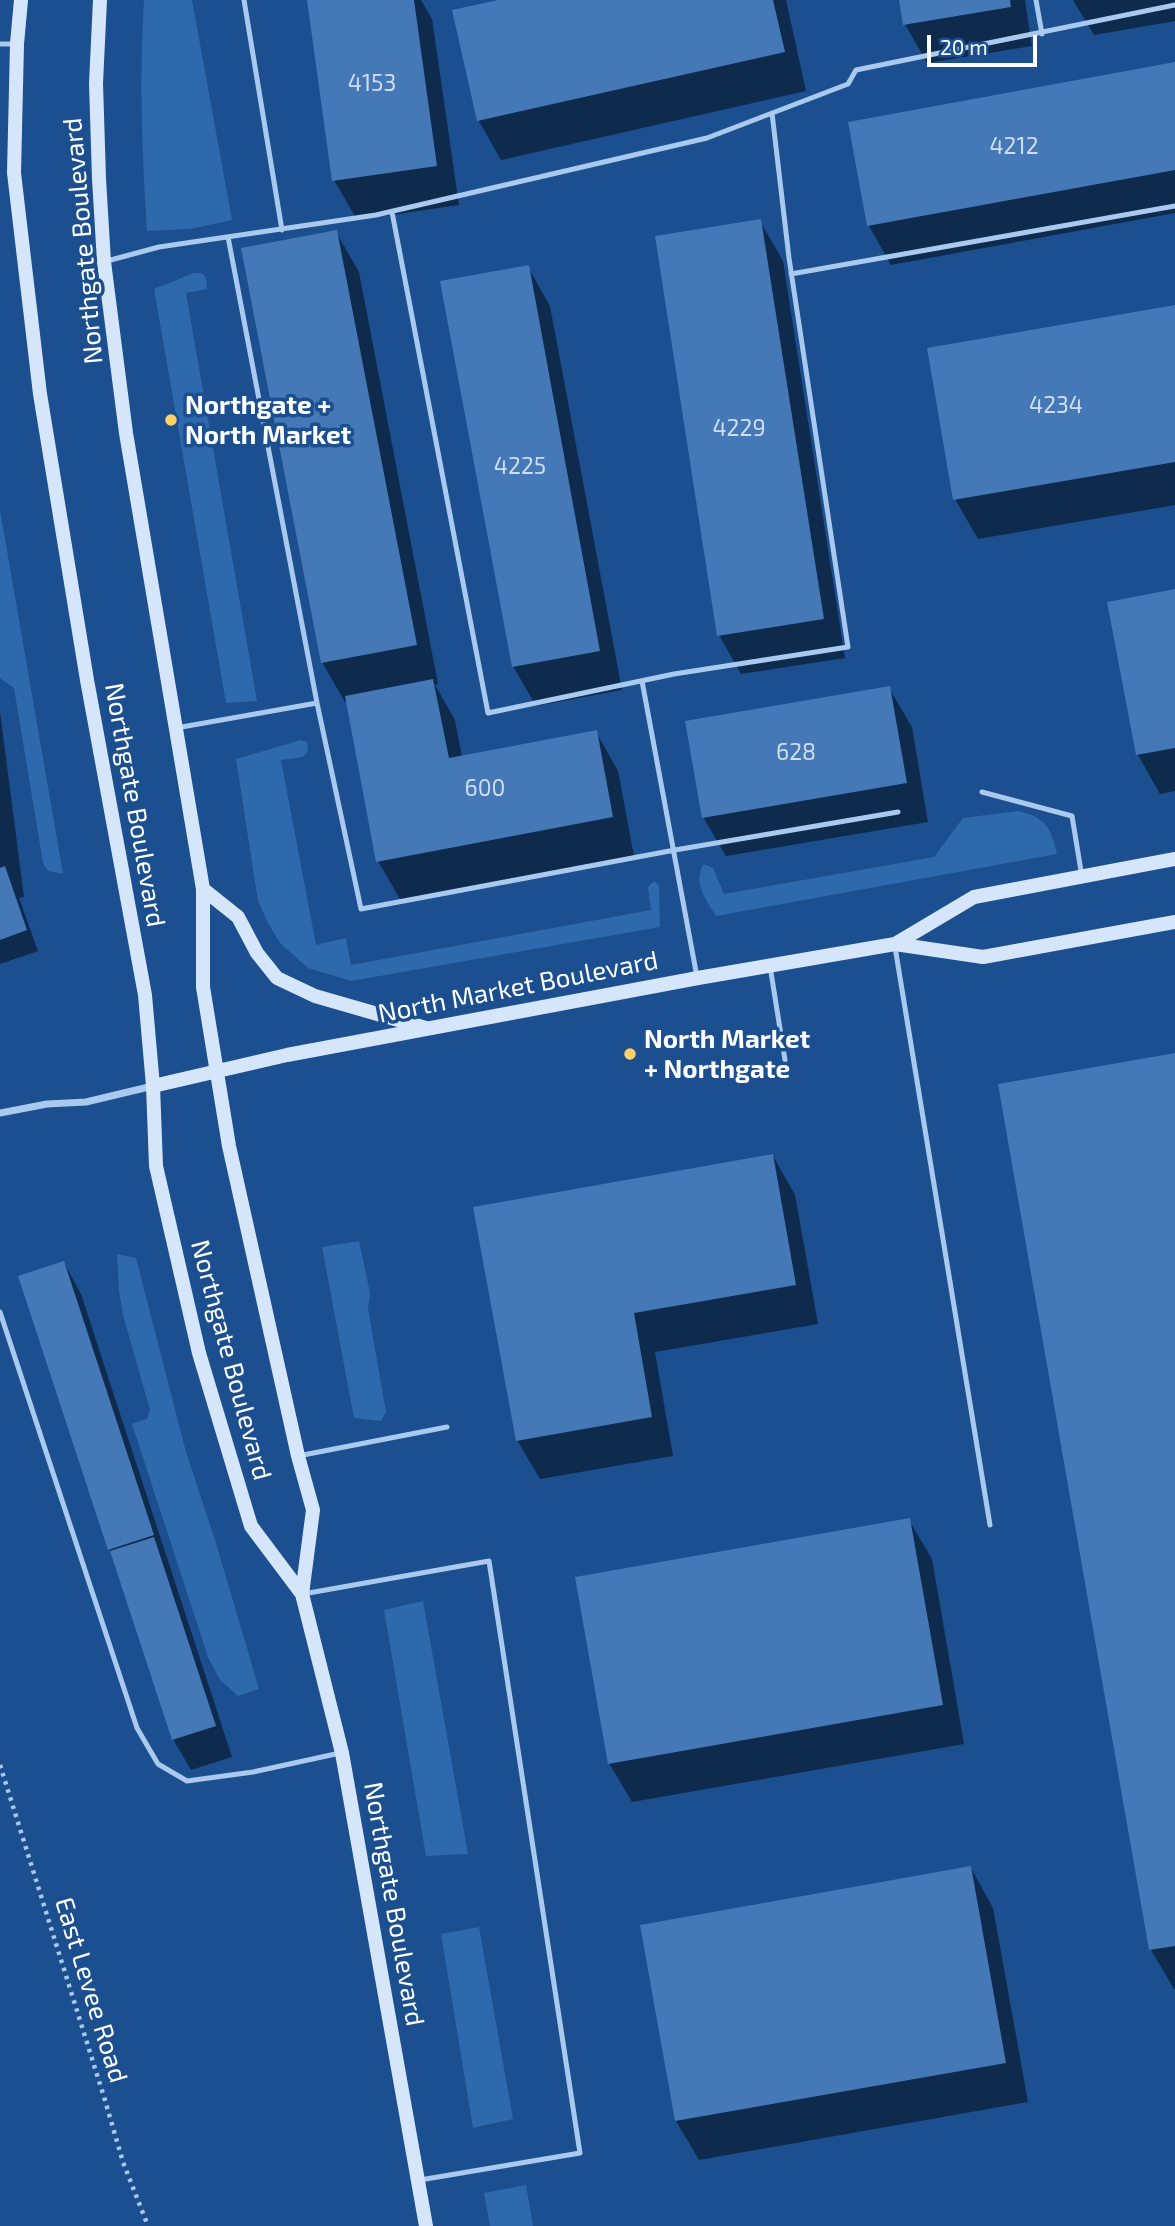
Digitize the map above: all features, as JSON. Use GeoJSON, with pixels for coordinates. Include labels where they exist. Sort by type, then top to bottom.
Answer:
{"type":"FeatureCollection","features":[{"type":"Feature","properties":{"kind":"main road","name":"Northgate Boulevard"},"geometry":{"type":"LineString","coordinates":[[21,0],[13,173],[40,394],[87,680],[145,995],[153,1086],[156,1166],[199,1353],[251,1526],[303,1594]]}},
{"type":"Feature","properties":{"kind":"main road","name":"Northgate Boulevard"},"geometry":{"type":"LineString","coordinates":[[100,0],[96,83],[104,262],[126,433],[202,889],[203,987],[229,1146],[298,1456],[313,1510],[303,1594],[342,1753],[426,2226]]}},
{"type":"Feature","properties":{"kind":"main road","name":"North Market Boulevard"},"geometry":{"type":"LineString","coordinates":[[895,944],[974,897],[1175,859]]}},
{"type":"Feature","properties":{"kind":"main road"},"geometry":{"type":"LineString","coordinates":[[202,889],[238,918],[257,953],[277,978],[315,996],[428,1028]]}},
{"type":"Feature","properties":{"kind":"main road","name":"North Market Boulevard"},"geometry":{"type":"LineString","coordinates":[[153,1086],[287,1055],[428,1028],[895,944],[983,957],[1175,922]]}},
{"type":"Feature","properties":{"kind":"street"},"geometry":{"type":"LineString","coordinates":[[0,1113],[47,1104],[86,1102],[153,1086]]}},
{"type":"Feature","properties":{"kind":"lane"},"geometry":{"type":"LineString","coordinates":[[244,0],[282,230]]}},
{"type":"Feature","properties":{"kind":"lane"},"geometry":{"type":"LineString","coordinates":[[1036,0],[1042,34]]}},
{"type":"Feature","properties":{"kind":"lane"},"geometry":{"type":"LineString","coordinates":[[104,262],[143,250],[392,212],[707,138],[848,85],[856,70],[1175,5]]}},
{"type":"Feature","properties":{"kind":"lane"},"geometry":{"type":"LineString","coordinates":[[0,44],[17,44]]}},
{"type":"Feature","properties":{"kind":"lane"},"geometry":{"type":"LineString","coordinates":[[392,212],[488,713],[642,681],[848,647],[791,274],[772,113]]}},
{"type":"Feature","properties":{"kind":"lane"},"geometry":{"type":"LineString","coordinates":[[791,274],[1175,206]]}},
{"type":"Feature","properties":{"kind":"lane"},"geometry":{"type":"LineString","coordinates":[[228,237],[317,703],[361,909],[675,850],[898,812]]}},
{"type":"Feature","properties":{"kind":"lane"},"geometry":{"type":"LineString","coordinates":[[642,681],[698,978]]}},
{"type":"Feature","properties":{"kind":"lane"},"geometry":{"type":"LineString","coordinates":[[174,728],[317,703]]}},
{"type":"Feature","properties":{"kind":"lane"},"geometry":{"type":"LineString","coordinates":[[982,792],[1072,816],[1082,877]]}},
{"type":"Feature","properties":{"kind":"lane"},"geometry":{"type":"LineString","coordinates":[[895,944],[989,1525]]}},
{"type":"Feature","properties":{"kind":"lane"},"geometry":{"type":"LineString","coordinates":[[769,966],[785,1060]]}},
{"type":"Feature","properties":{"kind":"lane"},"geometry":{"type":"LineString","coordinates":[[0,1312],[137,1728],[158,1764],[187,1781],[253,1772],[342,1753]]}},
{"type":"Feature","properties":{"kind":"lane"},"geometry":{"type":"LineString","coordinates":[[298,1456],[447,1427]]}},
{"type":"Feature","properties":{"kind":"lane"},"geometry":{"type":"LineString","coordinates":[[303,1594],[489,1561],[580,2153],[417,2180]]}},
{"type":"Feature","properties":{"kind":"path","name":"East Levee Road"},"geometry":{"type":"LineString","coordinates":[[0,1765],[122,2162],[148,2226]]}},
{"type":"Feature","properties":{"kind":"shaded area"},"geometry":{"type":"Polygon","coordinates":[[[144,0],[192,0],[232,220],[190,229],[147,231],[142,116],[144,0]]]}},
{"type":"Feature","properties":{"kind":"shaded area"},"geometry":{"type":"Polygon","coordinates":[[[194,273],[202,273],[206,278],[207,289],[186,293],[257,701],[226,703],[154,289],[194,273]]]}},
{"type":"Feature","properties":{"kind":"shaded area"},"geometry":{"type":"Polygon","coordinates":[[[0,510],[63,874],[48,871],[43,863],[14,688],[0,678],[0,510]]]}},
{"type":"Feature","properties":{"kind":"shaded area"},"geometry":{"type":"Polygon","coordinates":[[[301,740],[307,742],[308,751],[303,757],[281,760],[316,945],[346,938],[351,965],[651,910],[648,887],[654,881],[659,885],[660,927],[351,981],[308,968],[280,943],[258,901],[236,759],[301,740]]]}},
{"type":"Feature","properties":{"kind":"shaded area"},"geometry":{"type":"Polygon","coordinates":[[[1018,811],[1041,820],[1046,825],[1057,854],[716,916],[700,884],[699,878],[704,864],[713,868],[724,894],[934,857],[963,818],[1018,811]]]}},
{"type":"Feature","properties":{"kind":"shaded area"},"geometry":{"type":"Polygon","coordinates":[[[359,1241],[370,1293],[368,1309],[386,1412],[381,1421],[354,1418],[322,1247],[359,1241]]]}},
{"type":"Feature","properties":{"kind":"shaded area"},"geometry":{"type":"Polygon","coordinates":[[[117,1254],[136,1258],[186,1452],[259,1689],[238,1696],[220,1680],[208,1657],[132,1424],[147,1419],[150,1410],[123,1315],[117,1254]]]}},
{"type":"Feature","properties":{"kind":"shaded area"},"geometry":{"type":"Polygon","coordinates":[[[423,1601],[468,1854],[426,1856],[384,1610],[423,1601]]]}},
{"type":"Feature","properties":{"kind":"shaded area"},"geometry":{"type":"Polygon","coordinates":[[[479,1927],[513,2119],[473,2128],[441,1934],[479,1927]]]}},
{"type":"Feature","properties":{"kind":"shaded area"},"geometry":{"type":"Polygon","coordinates":[[[526,2185],[533,2226],[490,2226],[484,2193],[526,2185]]]}},
{"type":"Feature","properties":{"kind":"building"},"geometry":{"type":"Polygon","coordinates":[[[307,0],[414,0],[437,166],[332,181],[307,0]]]}},
{"type":"Feature","properties":{"kind":"building"},"geometry":{"type":"Polygon","coordinates":[[[498,0],[773,0],[785,52],[477,121],[452,10],[498,0]]]}},
{"type":"Feature","properties":{"kind":"building"},"geometry":{"type":"Polygon","coordinates":[[[899,0],[1010,0],[1011,7],[903,25],[899,0]]]}},
{"type":"Feature","properties":{"kind":"building"},"geometry":{"type":"Polygon","coordinates":[[[1175,62],[1175,170],[867,226],[848,122],[1175,62]]]}},
{"type":"Feature","properties":{"kind":"building"},"geometry":{"type":"Polygon","coordinates":[[[761,219],[824,619],[717,636],[655,236],[761,219]]]}},
{"type":"Feature","properties":{"kind":"building"},"geometry":{"type":"Polygon","coordinates":[[[337,230],[417,645],[321,663],[241,248],[337,230]]]}},
{"type":"Feature","properties":{"kind":"building"},"geometry":{"type":"Polygon","coordinates":[[[529,265],[600,651],[512,667],[440,281],[529,265]]]}},
{"type":"Feature","properties":{"kind":"building"},"geometry":{"type":"Polygon","coordinates":[[[1175,305],[1175,462],[953,500],[927,348],[1175,305]]]}},
{"type":"Feature","properties":{"kind":"building"},"geometry":{"type":"Polygon","coordinates":[[[1175,589],[1175,748],[1136,755],[1107,602],[1175,589]]]}},
{"type":"Feature","properties":{"kind":"building"},"geometry":{"type":"Polygon","coordinates":[[[433,679],[449,758],[597,730],[613,817],[376,862],[345,696],[433,679]]]}},
{"type":"Feature","properties":{"kind":"building"},"geometry":{"type":"Polygon","coordinates":[[[890,686],[907,783],[702,818],[685,721],[890,686]]]}},
{"type":"Feature","properties":{"kind":"building"},"geometry":{"type":"Polygon","coordinates":[[[5,866],[27,930],[0,940],[0,868],[5,866]]]}},
{"type":"Feature","properties":{"kind":"building"},"geometry":{"type":"Polygon","coordinates":[[[1175,1053],[1175,1946],[1149,1950],[998,1084],[1175,1053]]]}},
{"type":"Feature","properties":{"kind":"building"},"geometry":{"type":"Polygon","coordinates":[[[773,1154],[796,1285],[634,1313],[652,1417],[516,1441],[473,1207],[773,1154]]]}},
{"type":"Feature","properties":{"kind":"building"},"geometry":{"type":"Polygon","coordinates":[[[64,1261],[154,1535],[108,1550],[18,1276],[64,1261]]]}},
{"type":"Feature","properties":{"kind":"building"},"geometry":{"type":"Polygon","coordinates":[[[910,1518],[943,1705],[608,1764],[575,1577],[910,1518]]]}},
{"type":"Feature","properties":{"kind":"building"},"geometry":{"type":"Polygon","coordinates":[[[154,1537],[216,1726],[172,1740],[110,1551],[154,1537]]]}},
{"type":"Feature","properties":{"kind":"building"},"geometry":{"type":"Polygon","coordinates":[[[971,1866],[1006,2063],[675,2121],[640,1925],[971,1866]]]}},
{"type":"Feature","properties":{"kind":"place","name":"Northgate + North Market"},"geometry":{"type":"Point","coordinates":[171,420]}},
{"type":"Feature","properties":{"kind":"place","name":"North Market + Northgate"},"geometry":{"type":"Point","coordinates":[630,1054]}}]}
